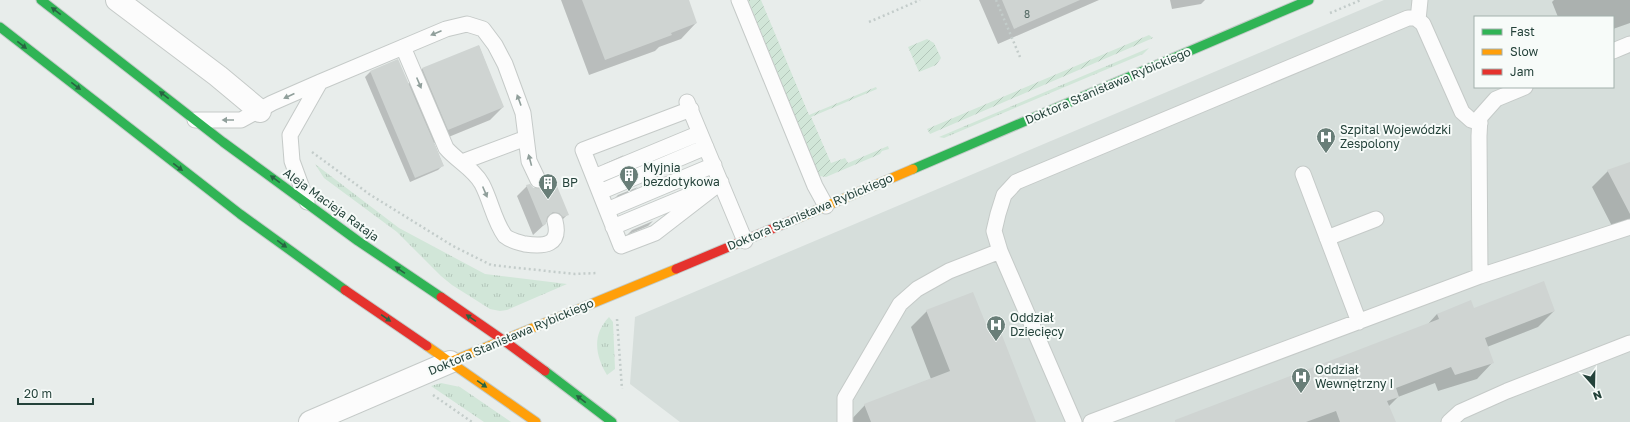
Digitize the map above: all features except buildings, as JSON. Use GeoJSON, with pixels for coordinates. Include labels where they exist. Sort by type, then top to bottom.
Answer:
{"type":"FeatureCollection","features":[{"type":"Feature","properties":{"kind":"main road","name":"Aleja Macieja Rataja"},"geometry":{"type":"LineString","coordinates":[[41,0],[195,120],[358,241],[503,340],[612,422]]}},
{"type":"Feature","properties":{"kind":"main road","name":"Doktora Stanisława Rybickiego"},"geometry":{"type":"LineString","coordinates":[[450,362],[745,241],[1309,0]]}},
{"type":"Feature","properties":{"kind":"main road"},"geometry":{"type":"LineString","coordinates":[[0,27],[240,214],[354,296],[536,422]]}},
{"type":"Feature","properties":{"kind":"street"},"geometry":{"type":"LineString","coordinates":[[117,0],[218,76],[260,111]]}},
{"type":"Feature","properties":{"kind":"street","name":"Doktora Stanisława Rybickiego"},"geometry":{"type":"LineString","coordinates":[[310,422],[450,362]]}},
{"type":"Feature","properties":{"kind":"lane"},"geometry":{"type":"LineString","coordinates":[[739,0],[815,186],[826,206]]}},
{"type":"Feature","properties":{"kind":"lane"},"geometry":{"type":"LineString","coordinates":[[1418,20],[1420,0]]}},
{"type":"Feature","properties":{"kind":"lane"},"geometry":{"type":"LineString","coordinates":[[1074,422],[1000,251],[994,231],[1004,195],[1016,182],[1408,18],[1416,18],[1423,24],[1462,112],[1471,120],[1480,123]]}},
{"type":"Feature","properties":{"kind":"lane"},"geometry":{"type":"LineString","coordinates":[[195,120],[241,120],[260,111],[272,103],[320,82],[446,29],[467,24],[483,29],[495,45],[505,64],[524,113],[529,161],[538,180]]}},
{"type":"Feature","properties":{"kind":"lane"},"geometry":{"type":"LineString","coordinates":[[1614,51],[1630,44]]}},
{"type":"Feature","properties":{"kind":"lane"},"geometry":{"type":"LineString","coordinates":[[403,47],[446,148],[453,156],[462,162],[481,183],[502,232],[509,239],[536,246],[546,245],[550,243],[556,234],[557,227],[555,220]]}},
{"type":"Feature","properties":{"kind":"lane"},"geometry":{"type":"LineString","coordinates":[[307,202],[292,161],[290,135],[320,82]]}},
{"type":"Feature","properties":{"kind":"lane"},"geometry":{"type":"LineString","coordinates":[[1480,276],[1480,116],[1496,99],[1523,88]]}},
{"type":"Feature","properties":{"kind":"lane"},"geometry":{"type":"LineString","coordinates":[[721,182],[655,233],[621,246],[583,150],[689,105],[700,133],[714,165],[721,182],[745,241]]}},
{"type":"Feature","properties":{"kind":"lane"},"geometry":{"type":"LineString","coordinates":[[594,177],[700,133]]}},
{"type":"Feature","properties":{"kind":"lane"},"geometry":{"type":"LineString","coordinates":[[462,162],[526,138]]}},
{"type":"Feature","properties":{"kind":"lane"},"geometry":{"type":"LineString","coordinates":[[600,192],[706,147]]}},
{"type":"Feature","properties":{"kind":"lane"},"geometry":{"type":"LineString","coordinates":[[607,210],[714,165]]}},
{"type":"Feature","properties":{"kind":"lane"},"geometry":{"type":"LineString","coordinates":[[1303,174],[1359,322]]}},
{"type":"Feature","properties":{"kind":"lane"},"geometry":{"type":"LineString","coordinates":[[613,227],[721,182]]}},
{"type":"Feature","properties":{"kind":"lane"},"geometry":{"type":"LineString","coordinates":[[1327,238],[1376,219]]}},
{"type":"Feature","properties":{"kind":"lane"},"geometry":{"type":"LineString","coordinates":[[1091,422],[1480,276],[1630,227]]}},
{"type":"Feature","properties":{"kind":"lane"},"geometry":{"type":"LineString","coordinates":[[845,422],[845,398],[900,304],[917,290],[949,271],[1000,251]]}},
{"type":"Feature","properties":{"kind":"lane"},"geometry":{"type":"LineString","coordinates":[[1449,422],[1460,412],[1507,391],[1630,343]]}},
{"type":"Feature","properties":{"kind":"path"},"geometry":{"type":"LineString","coordinates":[[869,22],[920,0]]}},
{"type":"Feature","properties":{"kind":"path"},"geometry":{"type":"LineString","coordinates":[[996,0],[1020,57]]}},
{"type":"Feature","properties":{"kind":"path"},"geometry":{"type":"LineString","coordinates":[[308,148],[369,194],[453,246]]}},
{"type":"Feature","properties":{"kind":"path"},"geometry":{"type":"LineString","coordinates":[[618,324],[622,389]]}},
{"type":"Feature","properties":{"kind":"path"},"geometry":{"type":"LineString","coordinates":[[410,379],[472,422]]}},
{"type":"Feature","properties":{"kind":"shaded area","name":"Szpital Wojewódzki Zespolony"},"geometry":{"type":"Polygon","coordinates":[[[1384,0],[1630,0],[1630,422],[680,422],[630,384],[635,317],[1384,0]]]}},
{"type":"Feature","properties":{"kind":"green space"},"geometry":{"type":"Polygon","coordinates":[[[748,0],[761,0],[809,115],[876,87],[877,89],[811,117],[831,163],[845,158],[848,163],[888,146],[889,149],[826,177],[819,176],[748,0]]]}},
{"type":"Feature","properties":{"kind":"green space"},"geometry":{"type":"Polygon","coordinates":[[[1149,35],[1153,38],[930,134],[927,129],[1149,35]]]}},
{"type":"Feature","properties":{"kind":"green space"},"geometry":{"type":"Polygon","coordinates":[[[927,39],[934,43],[941,58],[936,65],[919,72],[908,47],[927,39]]]}},
{"type":"Feature","properties":{"kind":"green space"},"geometry":{"type":"Polygon","coordinates":[[[1149,48],[1143,54],[944,138],[939,137],[1149,48]]]}},
{"type":"Feature","properties":{"kind":"green space"},"geometry":{"type":"Polygon","coordinates":[[[315,164],[399,228],[485,274],[567,284],[507,310],[500,311],[490,309],[452,285],[441,276],[397,232],[324,178],[315,164]]]}},
{"type":"Feature","properties":{"kind":"green space"},"geometry":{"type":"Polygon","coordinates":[[[609,317],[613,322],[615,369],[607,375],[600,360],[597,345],[600,331],[609,317]]]}},
{"type":"Feature","properties":{"kind":"green space"},"geometry":{"type":"Polygon","coordinates":[[[441,383],[460,387],[511,422],[484,422],[431,386],[441,383]]]}},
{"type":"Feature","properties":{"kind":"traffic: fast"},"geometry":{"type":"LineString","coordinates":[[41,0],[223,142],[358,241],[441,297]]}},
{"type":"Feature","properties":{"kind":"traffic: fast"},"geometry":{"type":"LineString","coordinates":[[913,169],[1309,0]]}},
{"type":"Feature","properties":{"kind":"traffic: fast"},"geometry":{"type":"LineString","coordinates":[[0,27],[240,214],[345,290]]}},
{"type":"Feature","properties":{"kind":"traffic: fast"},"geometry":{"type":"LineString","coordinates":[[545,371],[612,422]]}},
{"type":"Feature","properties":{"kind":"traffic: slow"},"geometry":{"type":"LineString","coordinates":[[798,218],[913,169]]}},
{"type":"Feature","properties":{"kind":"traffic: slow"},"geometry":{"type":"LineString","coordinates":[[450,362],[676,269]]}},
{"type":"Feature","properties":{"kind":"traffic: slow"},"geometry":{"type":"LineString","coordinates":[[427,346],[536,422]]}},
{"type":"Feature","properties":{"kind":"traffic: jam"},"geometry":{"type":"LineString","coordinates":[[676,269],[798,218]]}},
{"type":"Feature","properties":{"kind":"traffic: jam"},"geometry":{"type":"LineString","coordinates":[[345,290],[427,346]]}},
{"type":"Feature","properties":{"kind":"traffic: jam"},"geometry":{"type":"LineString","coordinates":[[441,297],[545,371]]}},
{"type":"Feature","properties":{"kind":"place","name":"Szpital Wojewódzki Zespolony"},"geometry":{"type":"Point","coordinates":[1326,154]}},
{"type":"Feature","properties":{"kind":"place","name":"Myjnia bezdotykowa"},"geometry":{"type":"Point","coordinates":[629,192]}},
{"type":"Feature","properties":{"kind":"place","name":"BP"},"geometry":{"type":"Point","coordinates":[548,200]}},
{"type":"Feature","properties":{"kind":"place","name":"Oddział Dziecięcy"},"geometry":{"type":"Point","coordinates":[996,342]}},
{"type":"Feature","properties":{"kind":"place","name":"Oddział Wewnętrzny I"},"geometry":{"type":"Point","coordinates":[1301,394]}}]}
